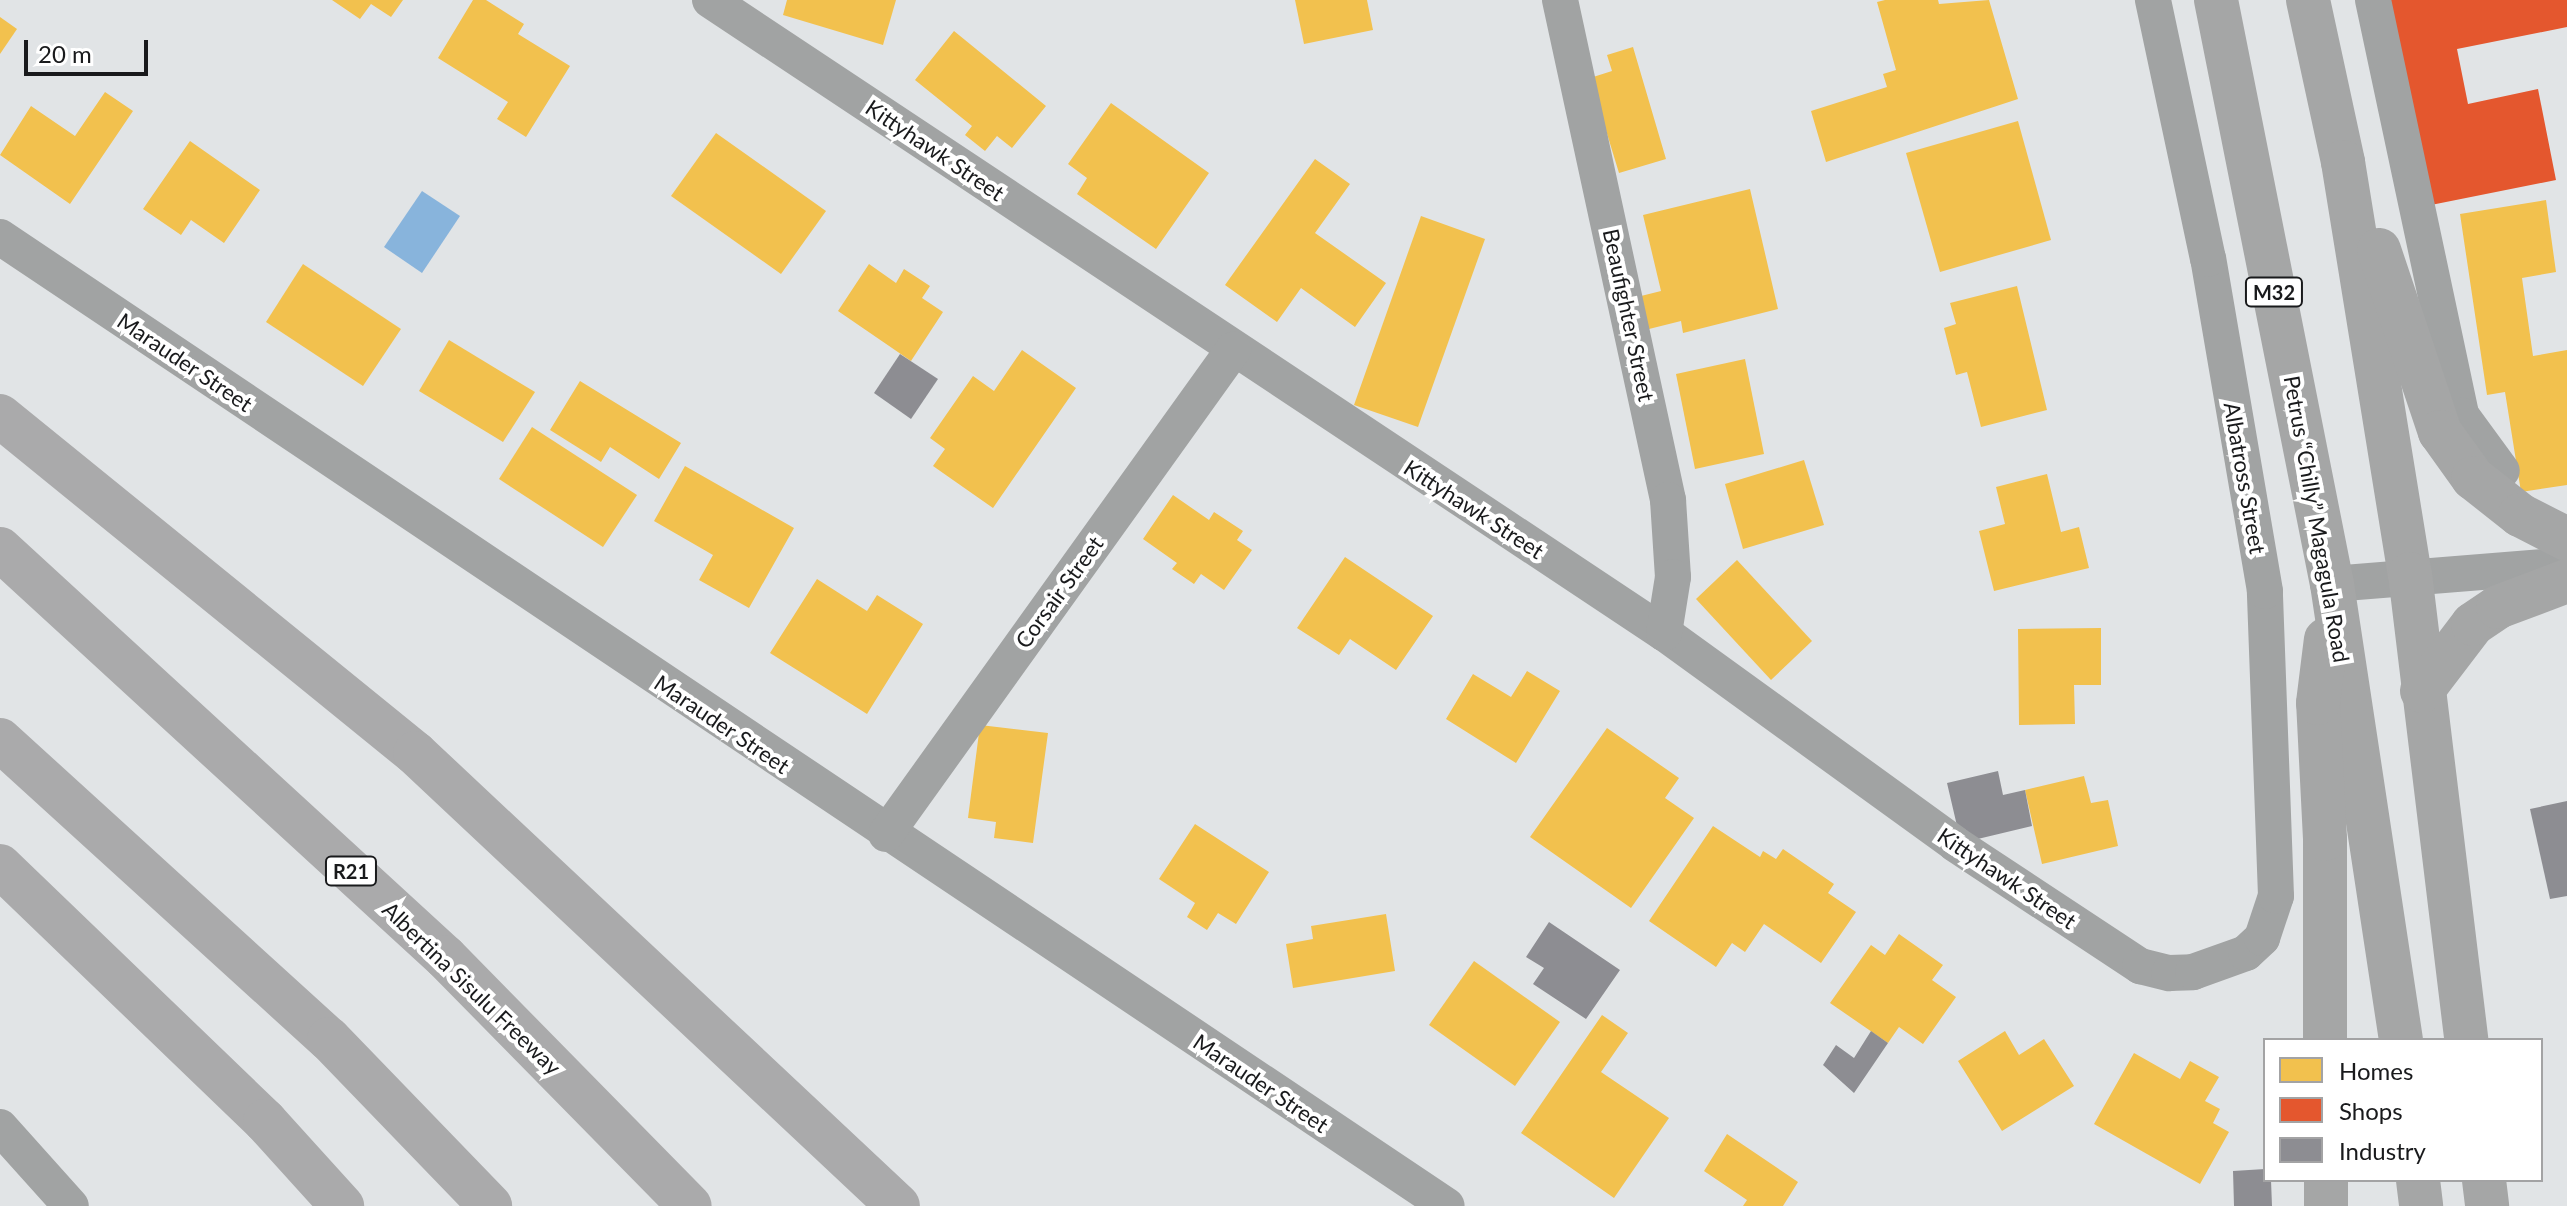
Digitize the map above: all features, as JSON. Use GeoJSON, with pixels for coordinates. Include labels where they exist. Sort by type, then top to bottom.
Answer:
{"type":"FeatureCollection","features":[{"type":"Feature","properties":{"kind":"highway"},"geometry":{"type":"LineString","coordinates":[[0,416],[415,753],[898,1206]]}},
{"type":"Feature","properties":{"kind":"highway","name":"Albertina Sisulu Freeway"},"geometry":{"type":"LineString","coordinates":[[0,549],[445,957],[690,1206]]}},
{"type":"Feature","properties":{"kind":"highway"},"geometry":{"type":"LineString","coordinates":[[0,740],[329,1039],[490,1206]]}},
{"type":"Feature","properties":{"kind":"highway"},"geometry":{"type":"LineString","coordinates":[[0,866],[265,1121],[342,1206]]}},
{"type":"Feature","properties":{"kind":"main road","name":"Petrus “Chilly” Magagula Road"},"geometry":{"type":"LineString","coordinates":[[2216,0],[2333,586],[2401,1038]]}},
{"type":"Feature","properties":{"kind":"main road"},"geometry":{"type":"LineString","coordinates":[[2308,0],[2343,162],[2410,574],[2466,1038]]}},
{"type":"Feature","properties":{"kind":"main road"},"geometry":{"type":"LineString","coordinates":[[2343,162],[2389,275],[2440,432],[2473,478],[2520,515],[2567,539]]}},
{"type":"Feature","properties":{"kind":"main road"},"geometry":{"type":"LineString","coordinates":[[2422,691],[2473,624],[2498,607],[2567,581]]}},
{"type":"Feature","properties":{"kind":"main road"},"geometry":{"type":"LineString","coordinates":[[2325,1038],[2325,839],[2318,703],[2333,586]]}},
{"type":"Feature","properties":{"kind":"main road"},"geometry":{"type":"LineString","coordinates":[[2326,1182],[2326,1206]]}},
{"type":"Feature","properties":{"kind":"main road"},"geometry":{"type":"LineString","coordinates":[[2418,1182],[2421,1206]]}},
{"type":"Feature","properties":{"kind":"main road"},"geometry":{"type":"LineString","coordinates":[[2484,1182],[2487,1206]]}},
{"type":"Feature","properties":{"kind":"street","name":"Kittyhawk Street"},"geometry":{"type":"LineString","coordinates":[[710,0],[1233,350],[1664,633],[1955,844],[2140,966],[2193,972],[2246,953]]}},
{"type":"Feature","properties":{"kind":"street","name":"Beaufighter Street"},"geometry":{"type":"LineString","coordinates":[[1560,0],[1668,500],[1673,577],[1664,633]]}},
{"type":"Feature","properties":{"kind":"street","name":"Albatross Street"},"geometry":{"type":"LineString","coordinates":[[2153,0],[2208,259],[2266,603],[2276,896],[2262,938],[2246,953]]}},
{"type":"Feature","properties":{"kind":"street"},"geometry":{"type":"LineString","coordinates":[[2373,0],[2461,415],[2502,471]]}},
{"type":"Feature","properties":{"kind":"street","name":"Marauder Street"},"geometry":{"type":"LineString","coordinates":[[0,237],[886,834],[1447,1206]]}},
{"type":"Feature","properties":{"kind":"street","name":"Corsair Street"},"geometry":{"type":"LineString","coordinates":[[886,834],[1233,350]]}},
{"type":"Feature","properties":{"kind":"street"},"geometry":{"type":"LineString","coordinates":[[2333,586],[2410,574],[2567,565]]}},
{"type":"Feature","properties":{"kind":"street"},"geometry":{"type":"LineString","coordinates":[[0,1127],[71,1206]]}},
{"type":"Feature","properties":{"kind":"water"},"geometry":{"type":"Polygon","coordinates":[[[422,191],[460,216],[422,273],[384,247],[422,191]]]}},
{"type":"Feature","properties":{"kind":"building: Homes"},"geometry":{"type":"Polygon","coordinates":[[[332,0],[403,0],[391,17],[371,4],[360,19],[332,0]]]}},
{"type":"Feature","properties":{"kind":"building: Homes"},"geometry":{"type":"Polygon","coordinates":[[[473,0],[486,0],[524,24],[518,34],[570,66],[526,137],[497,119],[508,102],[438,58],[473,0]]]}},
{"type":"Feature","properties":{"kind":"building: Homes"},"geometry":{"type":"Polygon","coordinates":[[[787,0],[896,0],[883,45],[783,15],[787,0]]]}},
{"type":"Feature","properties":{"kind":"building: Homes"},"geometry":{"type":"Polygon","coordinates":[[[1295,0],[1367,0],[1373,30],[1304,44],[1295,0]]]}},
{"type":"Feature","properties":{"kind":"building: Homes"},"geometry":{"type":"Polygon","coordinates":[[[1938,0],[1939,4],[1989,0],[2018,99],[1826,162],[1811,111],[1887,87],[1883,74],[1896,70],[1877,2],[1938,0]]]}},
{"type":"Feature","properties":{"kind":"building: Homes"},"geometry":{"type":"Polygon","coordinates":[[[0,17],[17,29],[0,54],[0,17]]]}},
{"type":"Feature","properties":{"kind":"building: Homes"},"geometry":{"type":"Polygon","coordinates":[[[954,31],[1046,106],[1012,148],[997,136],[985,151],[965,135],[972,126],[915,80],[954,31]]]}},
{"type":"Feature","properties":{"kind":"building: Homes"},"geometry":{"type":"Polygon","coordinates":[[[1633,47],[1666,159],[1619,173],[1590,78],[1612,71],[1607,55],[1633,47]]]}},
{"type":"Feature","properties":{"kind":"building: Homes"},"geometry":{"type":"Polygon","coordinates":[[[105,92],[133,111],[70,204],[0,155],[31,106],[75,136],[105,92]]]}},
{"type":"Feature","properties":{"kind":"building: Homes"},"geometry":{"type":"Polygon","coordinates":[[[1111,103],[1209,173],[1156,249],[1077,194],[1087,178],[1068,164],[1111,103]]]}},
{"type":"Feature","properties":{"kind":"building: Homes"},"geometry":{"type":"Polygon","coordinates":[[[2018,121],[2051,240],[1940,272],[1906,153],[2018,121]]]}},
{"type":"Feature","properties":{"kind":"building: Homes"},"geometry":{"type":"Polygon","coordinates":[[[716,133],[826,211],[781,274],[671,196],[716,133]]]}},
{"type":"Feature","properties":{"kind":"building: Homes"},"geometry":{"type":"Polygon","coordinates":[[[190,141],[260,190],[224,243],[191,220],[181,235],[143,209],[190,141]]]}},
{"type":"Feature","properties":{"kind":"building: Homes"},"geometry":{"type":"Polygon","coordinates":[[[1315,159],[1350,184],[1315,233],[1386,283],[1355,327],[1301,288],[1277,322],[1225,285],[1315,159]]]}},
{"type":"Feature","properties":{"kind":"building: Homes"},"geometry":{"type":"Polygon","coordinates":[[[1750,189],[1778,309],[1683,333],[1681,321],[1645,330],[1637,297],[1661,291],[1643,215],[1750,189]]]}},
{"type":"Feature","properties":{"kind":"building: Homes"},"geometry":{"type":"Polygon","coordinates":[[[2546,200],[2556,272],[2522,278],[2533,356],[2567,350],[2567,485],[2521,492],[2505,392],[2487,395],[2460,214],[2546,200]]]}},
{"type":"Feature","properties":{"kind":"building: Homes"},"geometry":{"type":"Polygon","coordinates":[[[1421,216],[1485,239],[1418,427],[1354,405],[1421,216]]]}},
{"type":"Feature","properties":{"kind":"building: Homes"},"geometry":{"type":"Polygon","coordinates":[[[303,264],[401,329],[363,386],[266,322],[303,264]]]}},
{"type":"Feature","properties":{"kind":"building: Homes"},"geometry":{"type":"Polygon","coordinates":[[[869,264],[896,283],[904,269],[930,286],[922,298],[943,312],[911,361],[838,311],[869,264]]]}},
{"type":"Feature","properties":{"kind":"building: Homes"},"geometry":{"type":"Polygon","coordinates":[[[2017,286],[2047,410],[1981,427],[1967,372],[1956,375],[1944,328],[1956,324],[1950,303],[2017,286]]]}},
{"type":"Feature","properties":{"kind":"building: Homes"},"geometry":{"type":"Polygon","coordinates":[[[449,340],[535,392],[503,442],[419,391],[449,340]]]}},
{"type":"Feature","properties":{"kind":"building: Homes"},"geometry":{"type":"Polygon","coordinates":[[[1022,350],[1076,388],[993,508],[933,466],[945,449],[930,438],[973,376],[994,391],[1022,350]]]}},
{"type":"Feature","properties":{"kind":"building: Homes"},"geometry":{"type":"Polygon","coordinates":[[[1745,359],[1764,454],[1695,469],[1676,374],[1745,359]]]}},
{"type":"Feature","properties":{"kind":"building: Homes"},"geometry":{"type":"Polygon","coordinates":[[[580,381],[681,443],[659,479],[610,447],[601,462],[550,430],[580,381]]]}},
{"type":"Feature","properties":{"kind":"building: Homes"},"geometry":{"type":"Polygon","coordinates":[[[532,427],[637,495],[603,547],[499,479],[532,427]]]}},
{"type":"Feature","properties":{"kind":"building: Homes"},"geometry":{"type":"Polygon","coordinates":[[[1804,460],[1824,525],[1743,549],[1725,484],[1804,460]]]}},
{"type":"Feature","properties":{"kind":"building: Homes"},"geometry":{"type":"Polygon","coordinates":[[[685,466],[794,528],[749,608],[699,580],[713,555],[654,521],[685,466]]]}},
{"type":"Feature","properties":{"kind":"building: Homes"},"geometry":{"type":"Polygon","coordinates":[[[2047,474],[2061,532],[2079,527],[2089,568],[1994,591],[1979,531],[2005,524],[1996,487],[2047,474]]]}},
{"type":"Feature","properties":{"kind":"building: Homes"},"geometry":{"type":"Polygon","coordinates":[[[1173,495],[1209,520],[1214,512],[1243,531],[1237,540],[1252,550],[1224,590],[1201,574],[1194,584],[1172,569],[1177,563],[1143,539],[1173,495]]]}},
{"type":"Feature","properties":{"kind":"building: Homes"},"geometry":{"type":"Polygon","coordinates":[[[1345,557],[1433,616],[1396,670],[1350,639],[1339,655],[1297,628],[1345,557]]]}},
{"type":"Feature","properties":{"kind":"building: Homes"},"geometry":{"type":"Polygon","coordinates":[[[1737,560],[1812,641],[1771,680],[1696,599],[1737,560]]]}},
{"type":"Feature","properties":{"kind":"building: Homes"},"geometry":{"type":"Polygon","coordinates":[[[817,579],[867,611],[877,595],[923,624],[867,714],[770,653],[817,579]]]}},
{"type":"Feature","properties":{"kind":"building: Homes"},"geometry":{"type":"Polygon","coordinates":[[[2101,628],[2101,685],[2074,685],[2075,724],[2019,725],[2018,629],[2101,628]]]}},
{"type":"Feature","properties":{"kind":"building: Homes"},"geometry":{"type":"Polygon","coordinates":[[[1527,671],[1560,691],[1516,763],[1446,719],[1473,674],[1511,697],[1527,671]]]}},
{"type":"Feature","properties":{"kind":"building: Homes"},"geometry":{"type":"Polygon","coordinates":[[[980,725],[1048,733],[1033,843],[994,838],[996,822],[968,818],[980,725]]]}},
{"type":"Feature","properties":{"kind":"building: Homes"},"geometry":{"type":"Polygon","coordinates":[[[1607,728],[1679,778],[1665,798],[1694,818],[1631,908],[1530,837],[1607,728]]]}},
{"type":"Feature","properties":{"kind":"building: Homes"},"geometry":{"type":"Polygon","coordinates":[[[2084,776],[2091,803],[2108,800],[2118,846],[2042,864],[2025,790],[2084,776]]]}},
{"type":"Feature","properties":{"kind":"building: Homes"},"geometry":{"type":"Polygon","coordinates":[[[1195,824],[1269,872],[1236,924],[1218,913],[1207,930],[1187,917],[1195,903],[1159,879],[1195,824]]]}},
{"type":"Feature","properties":{"kind":"building: Homes"},"geometry":{"type":"Polygon","coordinates":[[[1713,826],[1760,857],[1763,851],[1776,859],[1783,849],[1834,884],[1828,893],[1856,912],[1821,963],[1764,924],[1745,952],[1732,943],[1716,967],[1649,921],[1713,826]]]}},
{"type":"Feature","properties":{"kind":"building: Homes"},"geometry":{"type":"Polygon","coordinates":[[[1386,914],[1395,971],[1293,988],[1286,944],[1313,939],[1311,926],[1386,914]]]}},
{"type":"Feature","properties":{"kind":"building: Homes"},"geometry":{"type":"Polygon","coordinates":[[[1899,934],[1943,965],[1932,980],[1956,997],[1923,1044],[1899,1027],[1888,1043],[1830,1003],[1871,945],[1885,955],[1899,934]]]}},
{"type":"Feature","properties":{"kind":"building: Homes"},"geometry":{"type":"Polygon","coordinates":[[[1474,961],[1560,1022],[1515,1086],[1429,1025],[1474,961]]]}},
{"type":"Feature","properties":{"kind":"building: Homes"},"geometry":{"type":"Polygon","coordinates":[[[1602,1015],[1628,1033],[1601,1072],[1669,1118],[1614,1198],[1521,1133],[1602,1015]]]}},
{"type":"Feature","properties":{"kind":"building: Homes"},"geometry":{"type":"Polygon","coordinates":[[[2005,1031],[2019,1055],[2044,1039],[2074,1086],[2002,1131],[1958,1061],[2005,1031]]]}},
{"type":"Feature","properties":{"kind":"building: Homes"},"geometry":{"type":"Polygon","coordinates":[[[2134,1053],[2180,1079],[2190,1061],[2219,1077],[2205,1101],[2220,1109],[2213,1123],[2229,1132],[2200,1184],[2094,1124],[2134,1053]]]}},
{"type":"Feature","properties":{"kind":"building: Homes"},"geometry":{"type":"Polygon","coordinates":[[[1727,1134],[1798,1182],[1783,1206],[1743,1206],[1747,1200],[1704,1171],[1727,1134]]]}},
{"type":"Feature","properties":{"kind":"building: Shops"},"geometry":{"type":"Polygon","coordinates":[[[2380,0],[2567,0],[2567,27],[2457,49],[2468,104],[2538,89],[2556,180],[2421,207],[2380,0]]]}},
{"type":"Feature","properties":{"kind":"building: Industry"},"geometry":{"type":"Polygon","coordinates":[[[900,354],[938,379],[911,419],[874,393],[900,354]]]}},
{"type":"Feature","properties":{"kind":"building: Industry"},"geometry":{"type":"Polygon","coordinates":[[[1998,771],[2003,795],[2025,790],[2032,826],[1961,843],[1947,783],[1998,771]]]}},
{"type":"Feature","properties":{"kind":"building: Industry"},"geometry":{"type":"Polygon","coordinates":[[[2567,801],[2567,896],[2550,899],[2530,809],[2567,801]]]}},
{"type":"Feature","properties":{"kind":"building: Industry"},"geometry":{"type":"Polygon","coordinates":[[[1549,922],[1620,970],[1586,1019],[1533,984],[1544,968],[1526,957],[1549,922]]]}},
{"type":"Feature","properties":{"kind":"building: Industry"},"geometry":{"type":"Polygon","coordinates":[[[1871,1031],[1888,1043],[1854,1093],[1823,1065],[1836,1045],[1854,1058],[1871,1031]]]}},
{"type":"Feature","properties":{"kind":"building: Industry"},"geometry":{"type":"Polygon","coordinates":[[[2263,1169],[2263,1182],[2271,1182],[2272,1206],[2234,1206],[2233,1171],[2263,1169]]]}}]}
